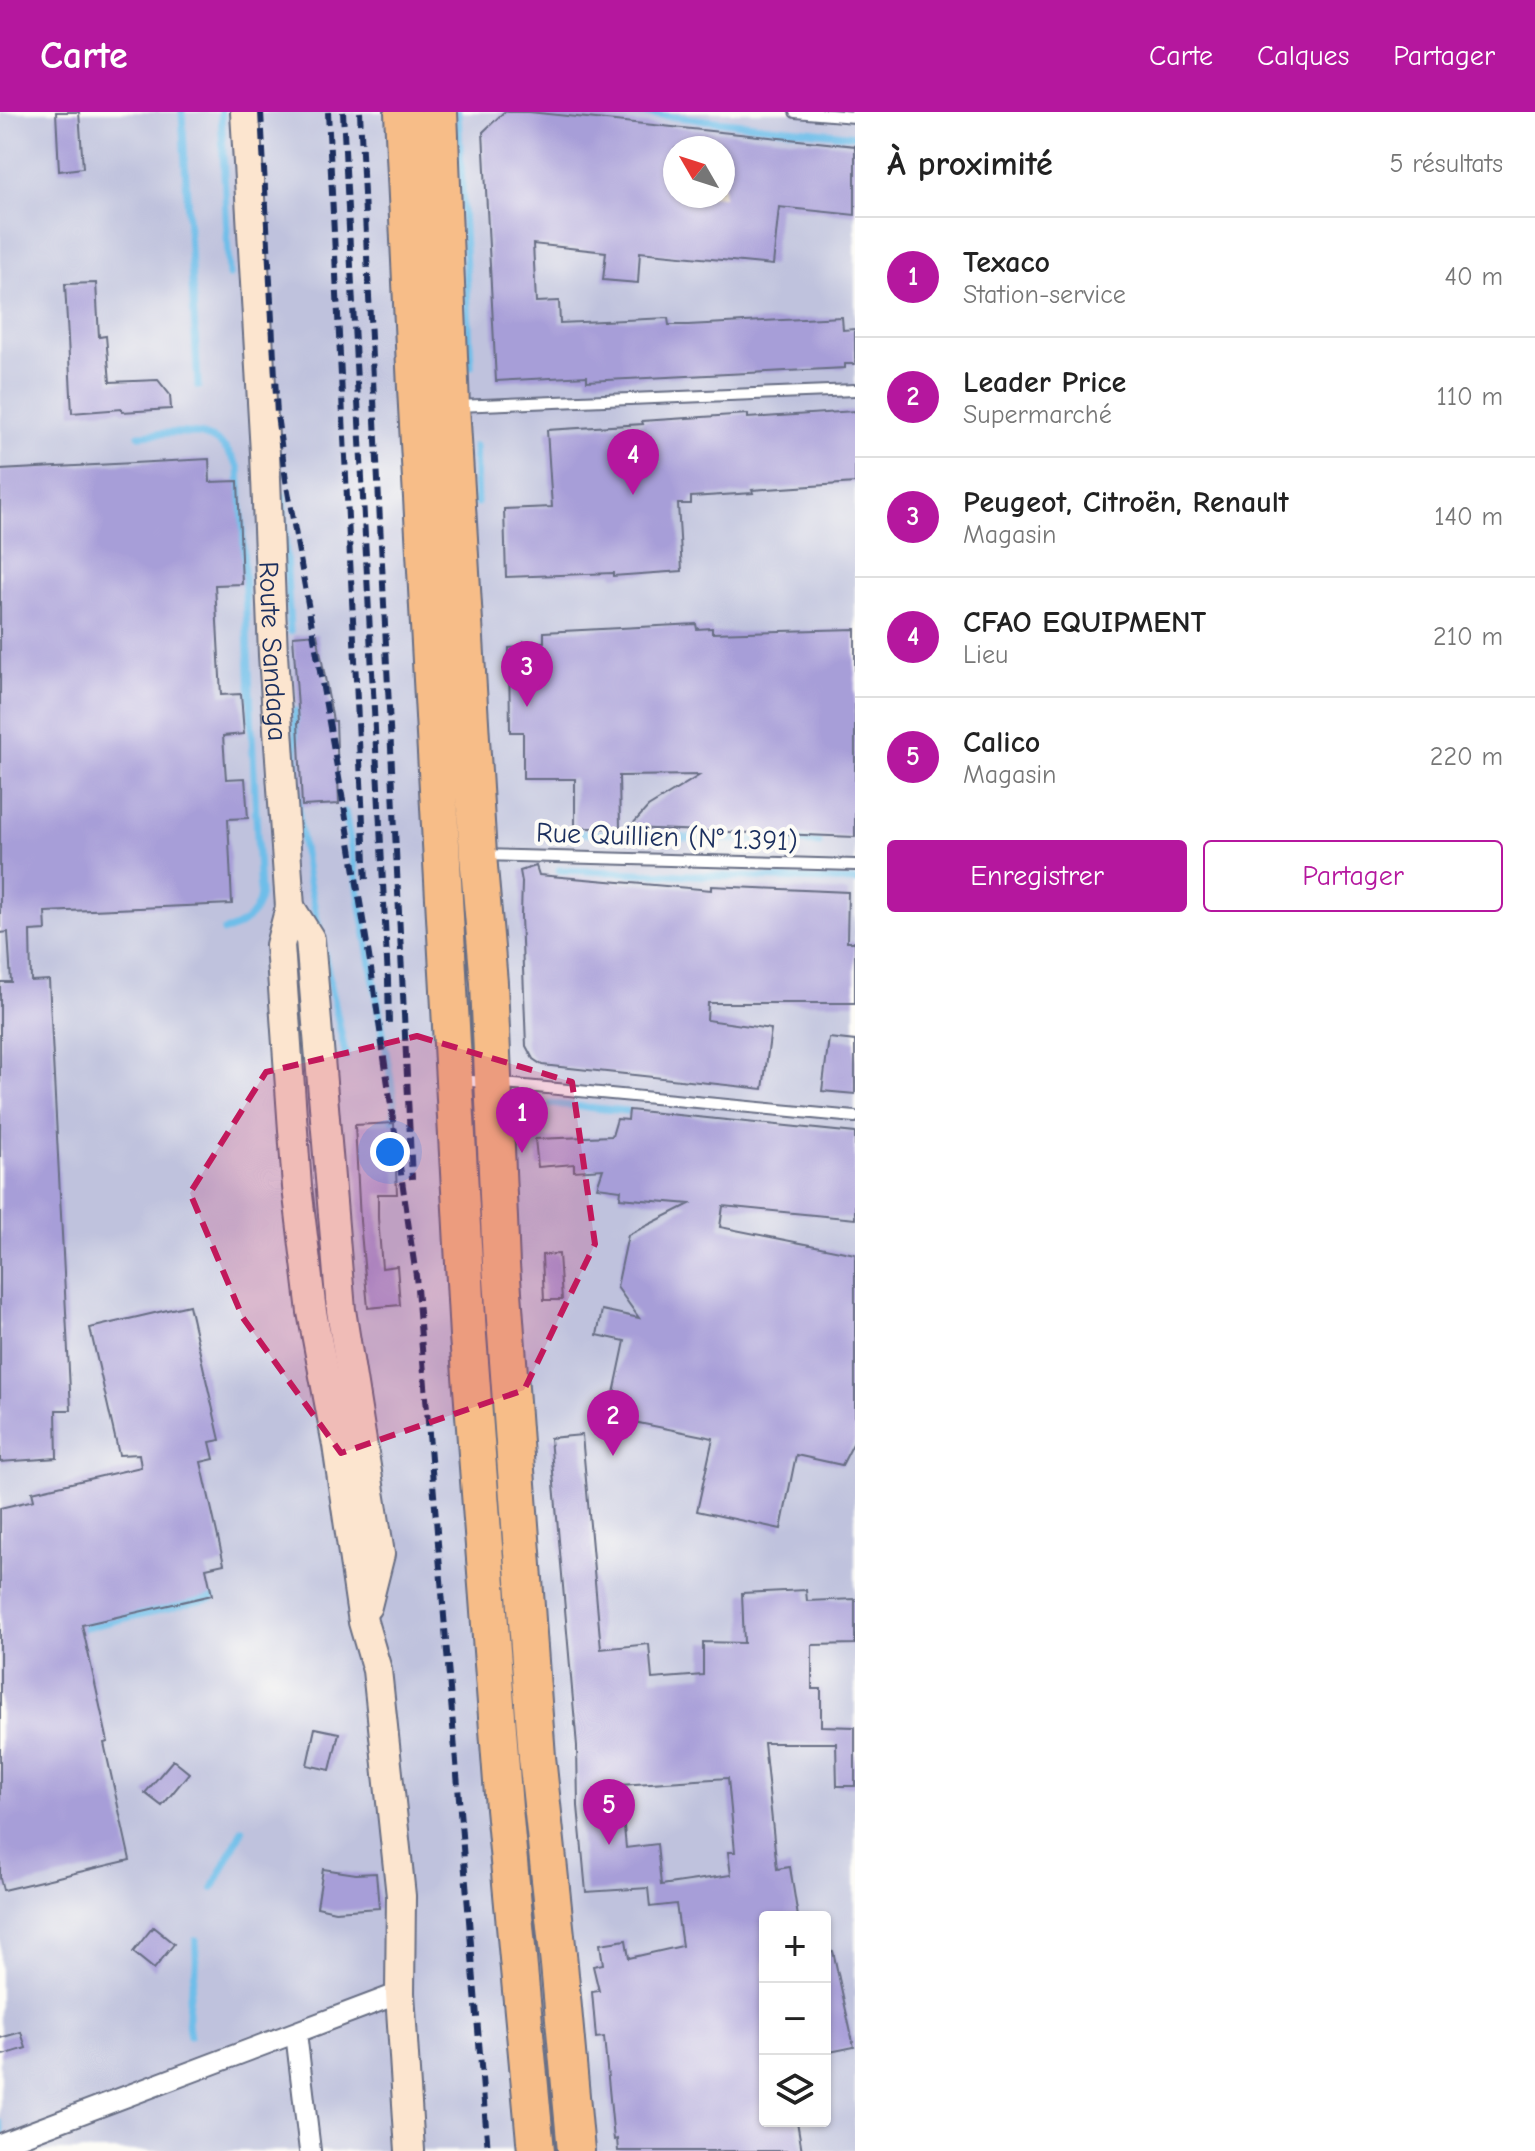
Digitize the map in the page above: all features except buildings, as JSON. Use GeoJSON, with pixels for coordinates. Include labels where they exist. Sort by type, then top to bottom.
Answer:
{"type":"FeatureCollection","features":[{"type":"Feature","properties":{"kind":"highway"},"geometry":{"type":"LineString","coordinates":[[403,112],[467,1321],[504,1808],[536,2151]]}},
{"type":"Feature","properties":{"kind":"highway"},"geometry":{"type":"LineString","coordinates":[[439,112],[451,406],[478,855],[489,983],[501,1265],[537,1757],[576,2151]]}},
{"type":"Feature","properties":{"kind":"street","name":"Route Sandaga"},"geometry":{"type":"LineString","coordinates":[[245,112],[265,453],[273,655],[290,907],[280,945],[297,1187],[312,1312],[350,1444]]}},
{"type":"Feature","properties":{"kind":"street"},"geometry":{"type":"LineString","coordinates":[[290,907],[310,939],[350,1444],[367,1557],[363,1622],[377,1670],[401,1896],[400,1993],[410,2151]]}},
{"type":"Feature","properties":{"kind":"street"},"geometry":{"type":"LineString","coordinates":[[0,2144],[400,1993]]}},
{"type":"Feature","properties":{"kind":"street"},"geometry":{"type":"LineString","coordinates":[[296,2033],[310,2151]]}},
{"type":"Feature","properties":{"kind":"lane"},"geometry":{"type":"LineString","coordinates":[[795,112],[855,117]]}},
{"type":"Feature","properties":{"kind":"lane"},"geometry":{"type":"LineString","coordinates":[[451,406],[855,390]]}},
{"type":"Feature","properties":{"kind":"lane","name":"Rue Quillien (N° 1.391)"},"geometry":{"type":"LineString","coordinates":[[478,855],[855,865]]}},
{"type":"Feature","properties":{"kind":"lane"},"geometry":{"type":"LineString","coordinates":[[455,1080],[855,1117]]}},
{"type":"Feature","properties":{"kind":"highlighted area"},"geometry":{"type":"Polygon","coordinates":[[[417,1036],[572,1082],[595,1244],[524,1390],[341,1453],[243,1318],[190,1193],[266,1072],[417,1036]]]}},
{"type":"Feature","properties":{"kind":"shaded area"},"geometry":{"type":"Polygon","coordinates":[[[0,112],[855,112],[855,2151],[0,2151],[0,112]]]}},
{"type":"Feature","properties":{"kind":"waterway"},"geometry":{"type":"LineString","coordinates":[[182,112],[198,386]]}},
{"type":"Feature","properties":{"kind":"waterway"},"geometry":{"type":"LineString","coordinates":[[221,112],[229,275]]}},
{"type":"Feature","properties":{"kind":"waterway"},"geometry":{"type":"LineString","coordinates":[[458,112],[471,366]]}},
{"type":"Feature","properties":{"kind":"waterway"},"geometry":{"type":"LineString","coordinates":[[631,112],[855,136]]}},
{"type":"Feature","properties":{"kind":"waterway"},"geometry":{"type":"LineString","coordinates":[[139,435],[184,433],[206,436],[224,447],[239,468],[260,896],[248,919],[224,931]]}},
{"type":"Feature","properties":{"kind":"waterway"},"geometry":{"type":"LineString","coordinates":[[475,446],[477,503]]}},
{"type":"Feature","properties":{"kind":"waterway"},"geometry":{"type":"LineString","coordinates":[[283,496],[290,631]]}},
{"type":"Feature","properties":{"kind":"waterway"},"geometry":{"type":"LineString","coordinates":[[295,711],[299,821],[320,933]]}},
{"type":"Feature","properties":{"kind":"waterway"},"geometry":{"type":"LineString","coordinates":[[345,812],[393,1092],[393,1120]]}},
{"type":"Feature","properties":{"kind":"waterway"},"geometry":{"type":"LineString","coordinates":[[578,833],[665,837]]}},
{"type":"Feature","properties":{"kind":"waterway"},"geometry":{"type":"LineString","coordinates":[[666,837],[819,843]]}},
{"type":"Feature","properties":{"kind":"waterway"},"geometry":{"type":"LineString","coordinates":[[559,870],[855,881]]}},
{"type":"Feature","properties":{"kind":"waterway"},"geometry":{"type":"LineString","coordinates":[[324,953],[346,1057]]}},
{"type":"Feature","properties":{"kind":"waterway"},"geometry":{"type":"LineString","coordinates":[[551,1104],[627,1111]]}},
{"type":"Feature","properties":{"kind":"waterway"},"geometry":{"type":"LineString","coordinates":[[74,1630],[212,1598]]}},
{"type":"Feature","properties":{"kind":"waterway"},"geometry":{"type":"LineString","coordinates":[[213,1888],[242,1830]]}},
{"type":"Feature","properties":{"kind":"waterway"},"geometry":{"type":"LineString","coordinates":[[190,2036],[188,2012],[196,1968],[196,1940]]}},
{"type":"Feature","properties":{"kind":"waterway"},"geometry":{"type":"LineString","coordinates":[[0,2123],[3,2140]]}},
{"type":"Feature","properties":{"kind":"railway"},"geometry":{"type":"LineString","coordinates":[[261,112],[277,415],[370,962],[416,1276],[488,2151]]}},
{"type":"Feature","properties":{"kind":"railway"},"geometry":{"type":"LineString","coordinates":[[328,112],[366,883]]}},
{"type":"Feature","properties":{"kind":"railway"},"geometry":{"type":"LineString","coordinates":[[343,112],[389,1025]]}},
{"type":"Feature","properties":{"kind":"railway"},"geometry":{"type":"LineString","coordinates":[[360,112],[412,1179]]}},
{"type":"Feature","properties":{"kind":"place","name":"CFAO EQUIPMENT"},"geometry":{"type":"Point","coordinates":[633,495]}},
{"type":"Feature","properties":{"kind":"place","name":"Peugeot, Citroën, Renault"},"geometry":{"type":"Point","coordinates":[527,707]}},
{"type":"Feature","properties":{"kind":"place","name":"Texaco"},"geometry":{"type":"Point","coordinates":[522,1153]}},
{"type":"Feature","properties":{"kind":"place","name":"Leader Price"},"geometry":{"type":"Point","coordinates":[613,1456]}},
{"type":"Feature","properties":{"kind":"place","name":"Calico"},"geometry":{"type":"Point","coordinates":[609,1845]}}]}
